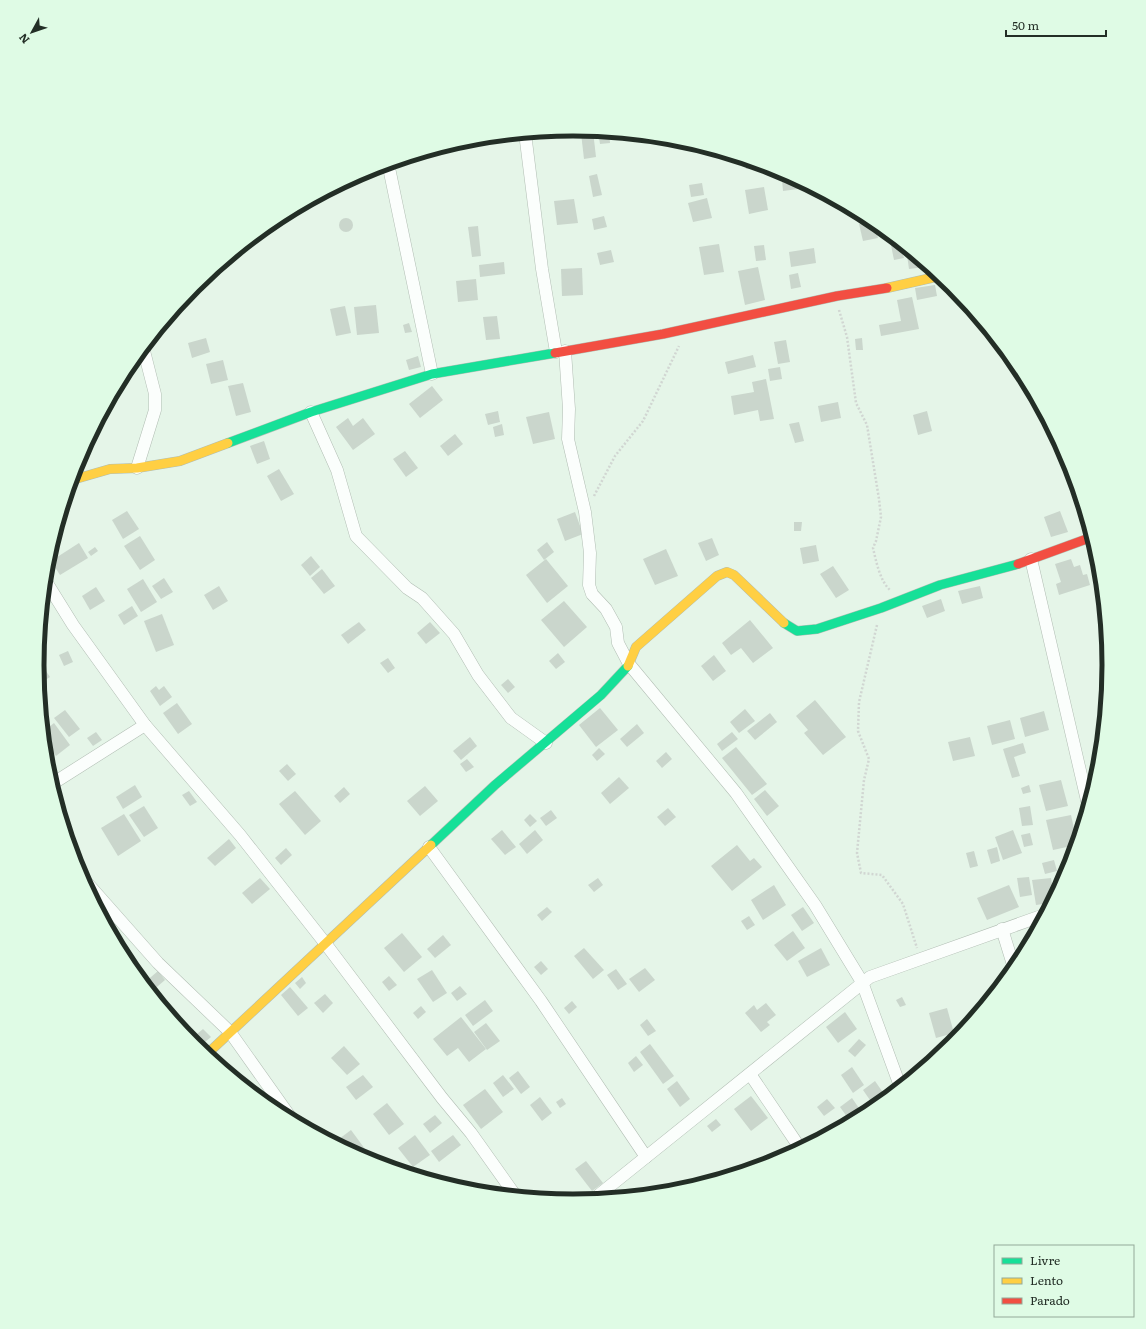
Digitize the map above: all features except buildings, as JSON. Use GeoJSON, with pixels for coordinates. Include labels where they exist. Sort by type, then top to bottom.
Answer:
{"type":"FeatureCollection","features":[{"type":"Feature","properties":{"kind":"street"},"geometry":{"type":"LineString","coordinates":[[526,138],[542,269],[560,352],[569,409],[568,440],[586,512],[590,554],[589,585],[592,594],[606,609],[616,627],[618,643],[629,664],[736,793],[816,905],[862,982],[898,1081]]}},
{"type":"Feature","properties":{"kind":"street"},"geometry":{"type":"LineString","coordinates":[[389,169],[432,374]]}},
{"type":"Feature","properties":{"kind":"street"},"geometry":{"type":"LineString","coordinates":[[78,478],[110,469],[137,468],[180,461],[311,412],[432,374],[690,329],[837,296],[891,287],[933,277]]}},
{"type":"Feature","properties":{"kind":"street"},"geometry":{"type":"LineString","coordinates":[[137,468],[155,410],[155,394],[145,353]]}},
{"type":"Feature","properties":{"kind":"street"},"geometry":{"type":"LineString","coordinates":[[311,412],[336,470],[356,536],[407,588],[422,598],[454,634],[478,675],[511,718],[546,743]]}},
{"type":"Feature","properties":{"kind":"street"},"geometry":{"type":"LineString","coordinates":[[211,1050],[495,785],[601,695],[629,664],[636,647],[653,630],[717,576],[727,572],[734,575],[786,625],[797,631],[817,629],[940,585],[1031,559],[1087,539]]}},
{"type":"Feature","properties":{"kind":"street"},"geometry":{"type":"LineString","coordinates":[[1031,559],[1086,795]]}},
{"type":"Feature","properties":{"kind":"street"},"geometry":{"type":"LineString","coordinates":[[50,588],[73,625],[145,725],[240,835],[442,1098],[471,1133],[512,1190]]}},
{"type":"Feature","properties":{"kind":"street"},"geometry":{"type":"LineString","coordinates":[[57,781],[145,725]]}},
{"type":"Feature","properties":{"kind":"street"},"geometry":{"type":"LineString","coordinates":[[429,847],[541,1001],[646,1157]]}},
{"type":"Feature","properties":{"kind":"street"},"geometry":{"type":"LineString","coordinates":[[97,894],[158,963],[230,1032],[281,1105]]}},
{"type":"Feature","properties":{"kind":"street"},"geometry":{"type":"LineString","coordinates":[[602,1192],[862,982],[870,977],[1037,917]]}},
{"type":"Feature","properties":{"kind":"street"},"geometry":{"type":"LineString","coordinates":[[1002,929],[1012,960]]}},
{"type":"Feature","properties":{"kind":"street"},"geometry":{"type":"LineString","coordinates":[[750,1074],[797,1143]]}},
{"type":"Feature","properties":{"kind":"path"},"geometry":{"type":"LineString","coordinates":[[837,296],[839,316],[847,337],[856,403],[867,425],[879,499],[881,517],[873,548],[878,569],[887,587],[903,599]]}},
{"type":"Feature","properties":{"kind":"path"},"geometry":{"type":"LineString","coordinates":[[586,512],[615,456],[643,421],[678,347],[690,329]]}},
{"type":"Feature","properties":{"kind":"path"},"geometry":{"type":"LineString","coordinates":[[879,619],[859,702],[858,731],[869,758],[864,780],[857,853],[861,873],[882,875],[903,904],[920,959]]}},
{"type":"Feature","properties":{"kind":"traffic: fast"},"geometry":{"type":"LineString","coordinates":[[228,443],[311,412],[432,374],[555,353]]}},
{"type":"Feature","properties":{"kind":"traffic: fast"},"geometry":{"type":"LineString","coordinates":[[784,623],[797,631],[817,629],[881,608],[940,585],[1018,564]]}},
{"type":"Feature","properties":{"kind":"traffic: fast"},"geometry":{"type":"LineString","coordinates":[[431,845],[495,785],[601,695],[628,666]]}},
{"type":"Feature","properties":{"kind":"traffic: slow"},"geometry":{"type":"LineString","coordinates":[[887,288],[933,277]]}},
{"type":"Feature","properties":{"kind":"traffic: slow"},"geometry":{"type":"LineString","coordinates":[[78,478],[110,469],[137,468],[180,461],[228,443]]}},
{"type":"Feature","properties":{"kind":"traffic: slow"},"geometry":{"type":"LineString","coordinates":[[628,666],[636,647],[717,576],[727,572],[734,575],[784,623]]}},
{"type":"Feature","properties":{"kind":"traffic: slow"},"geometry":{"type":"LineString","coordinates":[[211,1050],[431,845]]}},
{"type":"Feature","properties":{"kind":"traffic: jam"},"geometry":{"type":"LineString","coordinates":[[555,353],[663,334],[837,296],[887,288]]}},
{"type":"Feature","properties":{"kind":"traffic: jam"},"geometry":{"type":"LineString","coordinates":[[1018,564],[1087,539]]}}]}
